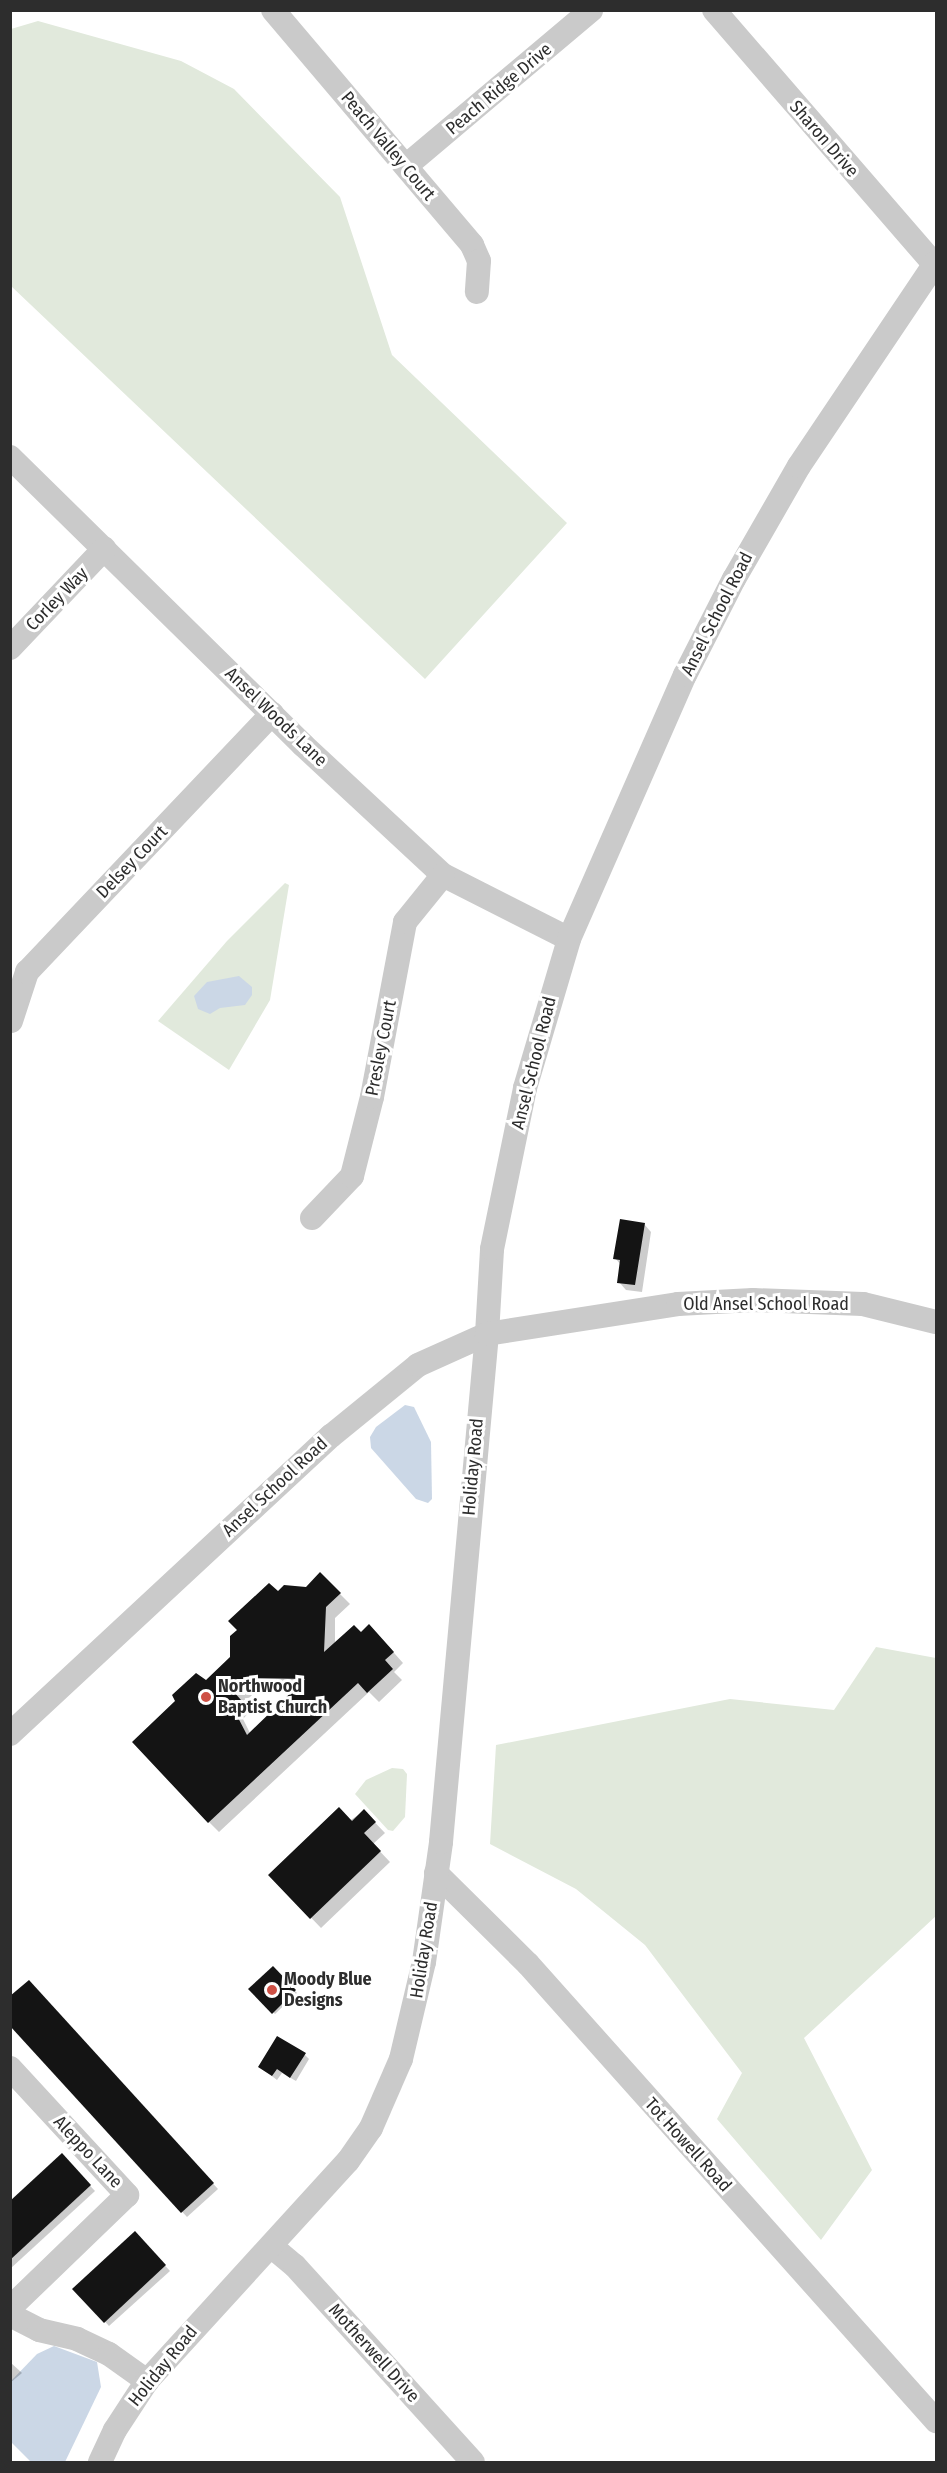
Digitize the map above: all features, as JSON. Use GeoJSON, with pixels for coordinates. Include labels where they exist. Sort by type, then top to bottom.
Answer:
{"type":"FeatureCollection","features":[{"type":"Feature","properties":{"kind":"street","name":"Peach Valley Court"},"geometry":{"type":"LineString","coordinates":[[273,10],[406,166],[477,254],[477,292]]}},
{"type":"Feature","properties":{"kind":"street","name":"Peach Ridge Drive"},"geometry":{"type":"LineString","coordinates":[[406,166],[591,10]]}},
{"type":"Feature","properties":{"kind":"street","name":"Sharon Drive"},"geometry":{"type":"LineString","coordinates":[[714,10],[936,264]]}},
{"type":"Feature","properties":{"kind":"street","name":"Ansel School Road"},"geometry":{"type":"LineString","coordinates":[[10,1734],[331,1436],[418,1365],[487,1334],[492,1249],[523,1100],[568,939],[685,675],[734,579],[799,466],[936,264]]}},
{"type":"Feature","properties":{"kind":"street","name":"Ansel Woods Lane"},"geometry":{"type":"LineString","coordinates":[[10,458],[272,714],[443,875],[568,939]]}},
{"type":"Feature","properties":{"kind":"street","name":"Corley Way"},"geometry":{"type":"LineString","coordinates":[[10,648],[104,549]]}},
{"type":"Feature","properties":{"kind":"street","name":"Delsey Court"},"geometry":{"type":"LineString","coordinates":[[11,1021],[27,972],[272,714]]}},
{"type":"Feature","properties":{"kind":"street","name":"Presley Court"},"geometry":{"type":"LineString","coordinates":[[312,1218],[352,1176],[372,1097],[405,922],[443,875]]}},
{"type":"Feature","properties":{"kind":"street","name":"Old Ansel School Road"},"geometry":{"type":"LineString","coordinates":[[487,1334],[678,1304],[753,1300],[863,1304],[936,1322]]}},
{"type":"Feature","properties":{"kind":"street","name":"Holiday Road"},"geometry":{"type":"LineString","coordinates":[[100,2463],[115,2430],[147,2381],[348,2161],[386,2099],[416,2006],[436,1873],[487,1334]]}},
{"type":"Feature","properties":{"kind":"street","name":"Tot Howell Road"},"geometry":{"type":"LineString","coordinates":[[436,1873],[528,1964],[936,2421]]}},
{"type":"Feature","properties":{"kind":"street","name":"Aleppo Lane"},"geometry":{"type":"LineString","coordinates":[[10,2068],[128,2195],[10,2308]]}},
{"type":"Feature","properties":{"kind":"street","name":"Motherwell Drive"},"geometry":{"type":"LineString","coordinates":[[272,2246],[295,2266],[473,2463]]}},
{"type":"Feature","properties":{"kind":"street"},"geometry":{"type":"LineString","coordinates":[[10,2315],[39,2330],[76,2339],[109,2354],[147,2381]]}},
{"type":"Feature","properties":{"kind":"shaded area"},"geometry":{"type":"Polygon","coordinates":[[[38,21],[181,61],[234,89],[340,197],[392,355],[567,523],[425,679],[11,286],[11,29],[38,21]]]}},
{"type":"Feature","properties":{"kind":"shaded area"},"geometry":{"type":"Polygon","coordinates":[[[285,883],[289,885],[270,1000],[229,1070],[158,1021],[227,941],[285,883]]]}},
{"type":"Feature","properties":{"kind":"shaded area"},"geometry":{"type":"Polygon","coordinates":[[[876,1647],[936,1658],[936,1916],[804,2038],[872,2170],[821,2240],[717,2119],[742,2073],[645,1945],[576,1889],[490,1844],[496,1745],[730,1699],[834,1710],[876,1647]]]}},
{"type":"Feature","properties":{"kind":"shaded area"},"geometry":{"type":"Polygon","coordinates":[[[392,1768],[403,1769],[407,1774],[405,1817],[393,1831],[388,1830],[355,1794],[366,1780],[392,1768]]]}},
{"type":"Feature","properties":{"kind":"water"},"geometry":{"type":"Polygon","coordinates":[[[239,976],[252,987],[252,995],[245,1005],[220,1008],[210,1014],[198,1009],[194,996],[207,982],[239,976]]]}},
{"type":"Feature","properties":{"kind":"water"},"geometry":{"type":"Polygon","coordinates":[[[405,1405],[414,1407],[431,1442],[432,1499],[428,1503],[416,1499],[371,1448],[370,1437],[376,1427],[405,1405]]]}},
{"type":"Feature","properties":{"kind":"water"},"geometry":{"type":"Polygon","coordinates":[[[54,2346],[97,2362],[101,2387],[65,2462],[31,2462],[11,2442],[11,2381],[37,2354],[54,2346]]]}},
{"type":"Feature","properties":{"kind":"building"},"geometry":{"type":"Polygon","coordinates":[[[620,1219],[645,1223],[635,1285],[617,1283],[620,1260],[613,1259],[620,1219]]]}},
{"type":"Feature","properties":{"kind":"building","name":"Northwood Baptist Church"},"geometry":{"type":"Polygon","coordinates":[[[320,1572],[341,1593],[326,1607],[324,1652],[354,1625],[361,1632],[369,1624],[394,1652],[385,1660],[393,1669],[367,1693],[358,1683],[208,1823],[132,1742],[175,1701],[172,1695],[196,1673],[206,1680],[230,1657],[230,1636],[237,1630],[228,1621],[269,1583],[278,1591],[284,1585],[306,1587],[320,1572]],[[248,1678],[234,1692],[241,1700],[233,1708],[247,1735],[305,1679],[248,1678]]]}},
{"type":"Feature","properties":{"kind":"building"},"geometry":{"type":"Polygon","coordinates":[[[339,1807],[352,1821],[364,1809],[376,1822],[364,1833],[381,1851],[310,1919],[268,1875],[339,1807]]]}},
{"type":"Feature","properties":{"kind":"building","name":"Moody Blue Designs"},"geometry":{"type":"Polygon","coordinates":[[[273,1966],[296,1990],[272,2014],[248,1989],[273,1966]]]}},
{"type":"Feature","properties":{"kind":"building"},"geometry":{"type":"Polygon","coordinates":[[[29,1980],[214,2183],[181,2213],[10,2026],[10,1996],[29,1980]]]}},
{"type":"Feature","properties":{"kind":"building"},"geometry":{"type":"Polygon","coordinates":[[[277,2036],[306,2053],[290,2078],[277,2069],[272,2076],[258,2067],[277,2036]]]}},
{"type":"Feature","properties":{"kind":"building"},"geometry":{"type":"Polygon","coordinates":[[[62,2153],[91,2185],[10,2260],[10,2201],[62,2153]]]}},
{"type":"Feature","properties":{"kind":"building"},"geometry":{"type":"Polygon","coordinates":[[[135,2231],[166,2265],[104,2323],[72,2289],[135,2231]]]}},
{"type":"Feature","properties":{"kind":"place","name":"Northwood Baptist Church"},"geometry":{"type":"Point","coordinates":[206,1697]}},
{"type":"Feature","properties":{"kind":"place","name":"Moody Blue Designs"},"geometry":{"type":"Point","coordinates":[272,1990]}}]}
